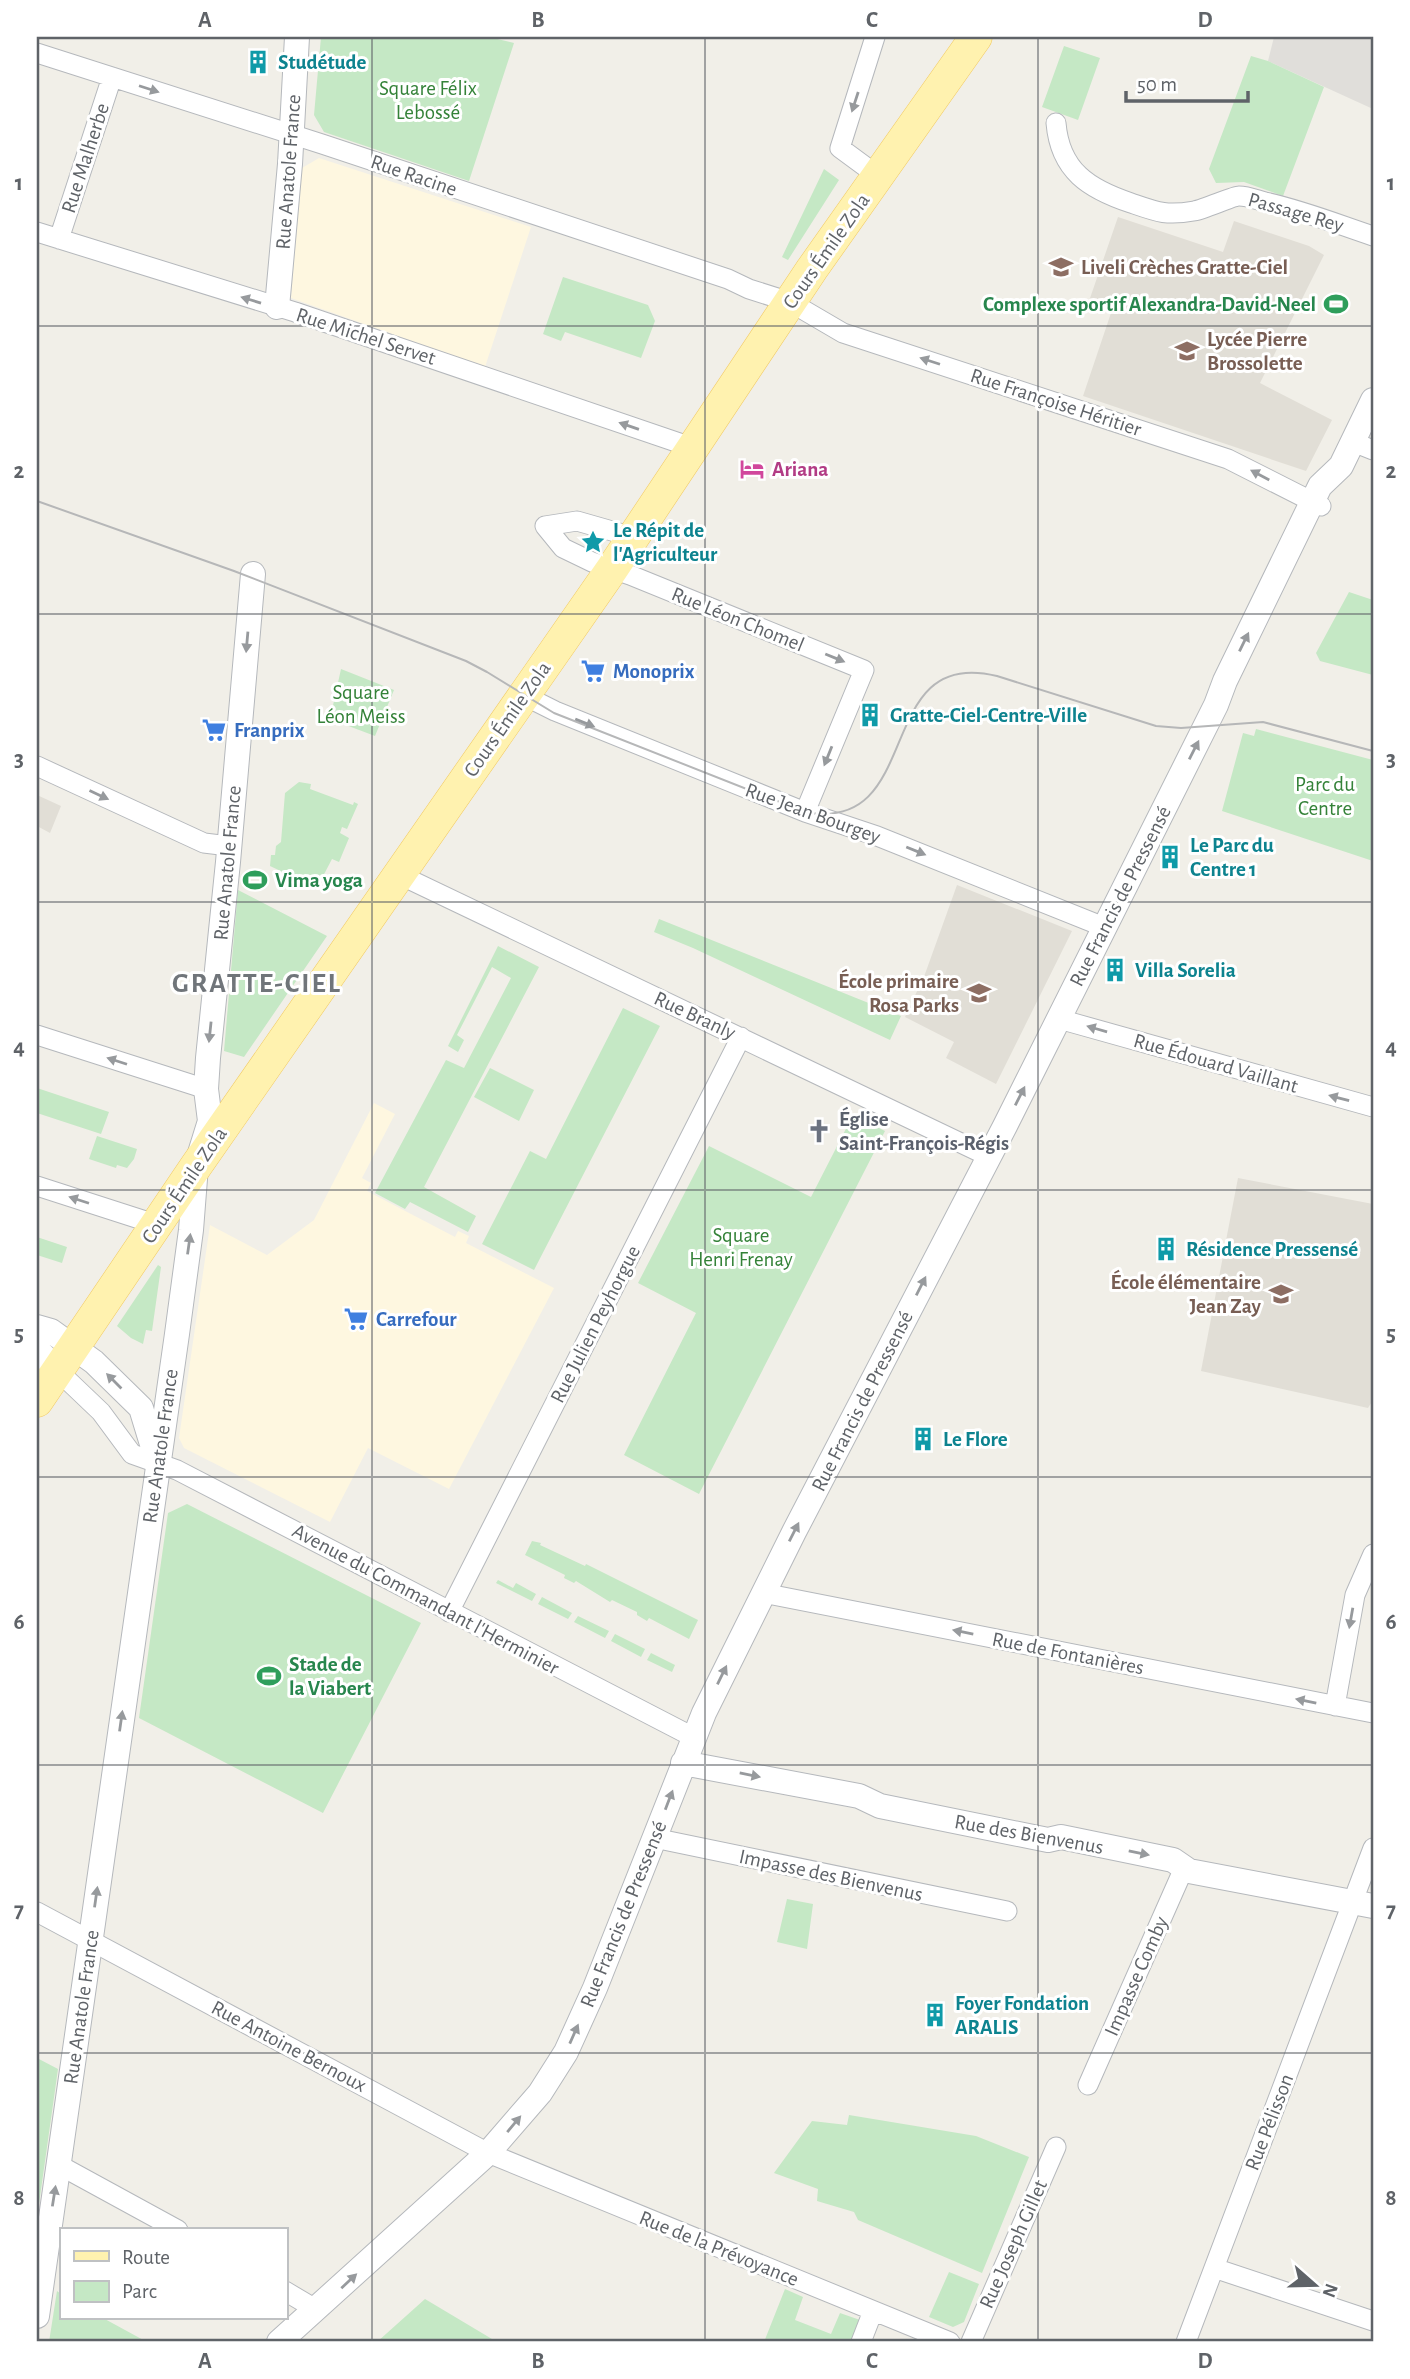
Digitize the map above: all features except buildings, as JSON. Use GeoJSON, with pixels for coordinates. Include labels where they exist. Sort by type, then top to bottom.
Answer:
{"type":"FeatureCollection","features":[{"type":"Feature","properties":{"kind":"main road","name":"Cours Émile Zola"},"geometry":{"type":"LineString","coordinates":[[37,1401],[56,1356],[158,1225],[196,1166],[612,569],[790,302],[976,37]]}},
{"type":"Feature","properties":{"kind":"street","name":"Rue Anatole France"},"geometry":{"type":"LineString","coordinates":[[277,307],[292,135],[297,37]]}},
{"type":"Feature","properties":{"kind":"street"},"geometry":{"type":"LineString","coordinates":[[875,37],[840,148],[878,176]]}},
{"type":"Feature","properties":{"kind":"street","name":"Rue Racine"},"geometry":{"type":"LineString","coordinates":[[37,53],[292,135],[790,302]]}},
{"type":"Feature","properties":{"kind":"street","name":"Rue Malherbe"},"geometry":{"type":"LineString","coordinates":[[59,239],[112,77]]}},
{"type":"Feature","properties":{"kind":"street","name":"Passage Rey"},"geometry":{"type":"LineString","coordinates":[[1056,123],[1061,151],[1071,167],[1093,188],[1114,197],[1163,214],[1195,211],[1217,205],[1237,195],[1286,206],[1373,236]]}},
{"type":"Feature","properties":{"kind":"street","name":"Rue Michel Servet"},"geometry":{"type":"LineString","coordinates":[[37,232],[277,307],[694,448]]}},
{"type":"Feature","properties":{"kind":"street","name":"Rue Françoise Héritier"},"geometry":{"type":"LineString","coordinates":[[790,302],[843,333],[1228,458],[1317,504]]}},
{"type":"Feature","properties":{"kind":"street","name":"Rue Francis de Pressensé"},"geometry":{"type":"LineString","coordinates":[[279,2342],[488,2153],[540,2093],[566,2052],[693,1737],[763,1593],[1059,1019],[1216,705],[1225,681],[1317,504],[1320,485],[1363,446],[1373,400]]}},
{"type":"Feature","properties":{"kind":"street","name":"Rue Léon Chomel"},"geometry":{"type":"LineString","coordinates":[[633,537],[578,521],[545,526],[563,548],[592,562],[864,670],[805,812]]}},
{"type":"Feature","properties":{"kind":"street","name":"Rue Anatole France"},"geometry":{"type":"LineString","coordinates":[[155,1420],[191,1230],[196,1166],[210,1121],[206,1089],[253,574]]}},
{"type":"Feature","properties":{"kind":"street","name":"Rue Jean Bourgey"},"geometry":{"type":"LineString","coordinates":[[523,695],[555,711],[805,812],[877,836],[1104,927]]}},
{"type":"Feature","properties":{"kind":"street"},"geometry":{"type":"LineString","coordinates":[[37,766],[204,843],[229,846]]}},
{"type":"Feature","properties":{"kind":"street","name":"Rue Branly"},"geometry":{"type":"LineString","coordinates":[[400,875],[988,1156]]}},
{"type":"Feature","properties":{"kind":"street","name":"Rue Édouard Vaillant"},"geometry":{"type":"LineString","coordinates":[[1059,1019],[1373,1107]]}},
{"type":"Feature","properties":{"kind":"street"},"geometry":{"type":"LineString","coordinates":[[37,1035],[206,1089]]}},
{"type":"Feature","properties":{"kind":"street","name":"Rue Julien Peyhorgue"},"geometry":{"type":"LineString","coordinates":[[449,1612],[741,1037]]}},
{"type":"Feature","properties":{"kind":"street"},"geometry":{"type":"LineString","coordinates":[[37,1186],[158,1225]]}},
{"type":"Feature","properties":{"kind":"street"},"geometry":{"type":"LineString","coordinates":[[37,1327],[51,1331],[56,1356],[94,1362],[155,1420],[158,1463]]}},
{"type":"Feature","properties":{"kind":"street","name":"Avenue du Commandant l'Herminier"},"geometry":{"type":"LineString","coordinates":[[56,1356],[132,1454],[177,1470],[693,1737]]}},
{"type":"Feature","properties":{"kind":"street","name":"Avenue du Commandant l'Herminier"},"geometry":{"type":"LineString","coordinates":[[101,1412],[129,1427],[155,1420]]}},
{"type":"Feature","properties":{"kind":"street","name":"Rue Anatole France"},"geometry":{"type":"LineString","coordinates":[[37,2316],[158,1463]]}},
{"type":"Feature","properties":{"kind":"street"},"geometry":{"type":"LineString","coordinates":[[1335,1706],[1355,1595],[1373,1554]]}},
{"type":"Feature","properties":{"kind":"street","name":"Rue de Fontanières"},"geometry":{"type":"LineString","coordinates":[[763,1593],[1373,1713]]}},
{"type":"Feature","properties":{"kind":"street","name":"Rue des Bienvenus"},"geometry":{"type":"LineString","coordinates":[[683,1763],[859,1796],[880,1806],[1048,1840],[1061,1837],[1173,1860],[1189,1871],[1363,1904]]}},
{"type":"Feature","properties":{"kind":"street","name":"Impasse des Bienvenus"},"geometry":{"type":"LineString","coordinates":[[654,1838],[1007,1911]]}},
{"type":"Feature","properties":{"kind":"street","name":"Rue Pélisson"},"geometry":{"type":"LineString","coordinates":[[1185,2342],[1363,1904],[1373,1848]]}},
{"type":"Feature","properties":{"kind":"street","name":"Impasse Comby"},"geometry":{"type":"LineString","coordinates":[[1088,2085],[1184,1868]]}},
{"type":"Feature","properties":{"kind":"street","name":"Rue Antoine Bernoux"},"geometry":{"type":"LineString","coordinates":[[37,1912],[431,2120],[488,2153]]}},
{"type":"Feature","properties":{"kind":"street","name":"Rue Joseph Gillet"},"geometry":{"type":"LineString","coordinates":[[971,2342],[1056,2147]]}},
{"type":"Feature","properties":{"kind":"street","name":"Rue de la Prévoyance"},"geometry":{"type":"LineString","coordinates":[[488,2153],[950,2342]]}},
{"type":"Feature","properties":{"kind":"street"},"geometry":{"type":"LineString","coordinates":[[59,2165],[174,2228]]}},
{"type":"Feature","properties":{"kind":"street"},"geometry":{"type":"LineString","coordinates":[[1214,2268],[1373,2321]]}},
{"type":"Feature","properties":{"kind":"street"},"geometry":{"type":"LineString","coordinates":[[287,2292],[317,2310]]}},
{"type":"Feature","properties":{"kind":"street"},"geometry":{"type":"LineString","coordinates":[[861,2342],[873,2311]]}},
{"type":"Feature","properties":{"kind":"shaded area"},"geometry":{"type":"Polygon","coordinates":[[[1274,37],[1373,37],[1373,109],[1268,61],[1274,37]]]}},
{"type":"Feature","properties":{"kind":"shaded area"},"geometry":{"type":"Polygon","coordinates":[[[319,158],[531,227],[485,367],[291,298],[302,168],[319,158]]]}},
{"type":"Feature","properties":{"kind":"shaded area","name":"Lycée Pierre Brossolette"},"geometry":{"type":"Polygon","coordinates":[[[1118,217],[1223,252],[1234,221],[1309,246],[1324,255],[1260,383],[1332,420],[1306,471],[1083,396],[1111,313],[1088,304],[1118,217]]]}},
{"type":"Feature","properties":{"kind":"shaded area"},"geometry":{"type":"Polygon","coordinates":[[[37,795],[61,806],[50,833],[37,826],[37,795]]]}},
{"type":"Feature","properties":{"kind":"shaded area","name":"École primaire Rosa Parks"},"geometry":{"type":"Polygon","coordinates":[[[957,885],[1072,931],[996,1084],[946,1058],[954,1042],[905,1017],[925,974],[957,885]]]}},
{"type":"Feature","properties":{"kind":"shaded area"},"geometry":{"type":"Polygon","coordinates":[[[374,1103],[395,1114],[362,1178],[371,1183],[367,1191],[455,1237],[458,1231],[469,1236],[466,1243],[554,1288],[449,1489],[368,1448],[330,1522],[184,1448],[179,1438],[210,1225],[267,1255],[314,1220],[374,1103]]]}},
{"type":"Feature","properties":{"kind":"shaded area","name":"École élémentaire Jean Zay"},"geometry":{"type":"Polygon","coordinates":[[[1238,1178],[1373,1204],[1373,1400],[1368,1408],[1201,1371],[1238,1178]]]}},
{"type":"Feature","properties":{"kind":"green space","name":"Square Félix Lebossé"},"geometry":{"type":"Polygon","coordinates":[[[321,37],[489,37],[514,43],[469,181],[324,132],[314,115],[321,37]]]}},
{"type":"Feature","properties":{"kind":"green space"},"geometry":{"type":"Polygon","coordinates":[[[1064,46],[1100,58],[1078,120],[1042,107],[1064,46]]]}},
{"type":"Feature","properties":{"kind":"green space"},"geometry":{"type":"Polygon","coordinates":[[[1251,56],[1324,87],[1283,196],[1244,182],[1216,183],[1209,169],[1251,56]]]}},
{"type":"Feature","properties":{"kind":"green space"},"geometry":{"type":"Polygon","coordinates":[[[824,169],[839,180],[788,260],[782,257],[824,169]]]}},
{"type":"Feature","properties":{"kind":"green space"},"geometry":{"type":"Polygon","coordinates":[[[563,277],[648,305],[655,321],[641,358],[565,332],[561,341],[543,334],[563,277]]]}},
{"type":"Feature","properties":{"kind":"green space"},"geometry":{"type":"Polygon","coordinates":[[[1349,592],[1373,600],[1373,675],[1320,661],[1316,653],[1349,592]]]}},
{"type":"Feature","properties":{"kind":"green space","name":"Square Léon Meiss"},"geometry":{"type":"Polygon","coordinates":[[[341,669],[394,690],[375,736],[330,719],[341,669]]]}},
{"type":"Feature","properties":{"kind":"green space","name":"Parc du Centre"},"geometry":{"type":"Polygon","coordinates":[[[1256,729],[1373,760],[1373,861],[1222,811],[1243,733],[1254,736],[1256,729]]]}},
{"type":"Feature","properties":{"kind":"green space"},"geometry":{"type":"Polygon","coordinates":[[[299,782],[311,784],[310,789],[353,805],[354,802],[358,804],[347,829],[342,827],[340,833],[349,838],[339,862],[332,859],[321,880],[308,874],[304,882],[270,866],[271,855],[275,855],[276,846],[281,842],[285,793],[299,782]]]}},
{"type":"Feature","properties":{"kind":"green space"},"geometry":{"type":"Polygon","coordinates":[[[238,890],[327,936],[244,1057],[224,1051],[238,890]]]}},
{"type":"Feature","properties":{"kind":"green space"},"geometry":{"type":"Polygon","coordinates":[[[659,919],[901,1016],[890,1040],[654,932],[659,919]]]}},
{"type":"Feature","properties":{"kind":"green space"},"geometry":{"type":"Polygon","coordinates":[[[498,946],[539,967],[424,1187],[476,1216],[468,1232],[410,1202],[405,1209],[375,1193],[446,1060],[464,1068],[511,978],[492,967],[457,1035],[464,1040],[458,1052],[448,1046],[498,946]]]}},
{"type":"Feature","properties":{"kind":"green space"},"geometry":{"type":"Polygon","coordinates":[[[623,1008],[660,1026],[534,1270],[482,1244],[530,1151],[546,1159],[623,1008]]]}},
{"type":"Feature","properties":{"kind":"green space"},"geometry":{"type":"Polygon","coordinates":[[[490,1068],[534,1090],[519,1121],[474,1097],[490,1068]]]}},
{"type":"Feature","properties":{"kind":"green space"},"geometry":{"type":"Polygon","coordinates":[[[37,1088],[109,1112],[101,1134],[37,1113],[37,1088]]]}},
{"type":"Feature","properties":{"kind":"green space","name":"Square Henri Frenay"},"geometry":{"type":"Polygon","coordinates":[[[853,1115],[885,1131],[699,1494],[624,1455],[696,1313],[638,1283],[709,1146],[811,1197],[853,1115]]]}},
{"type":"Feature","properties":{"kind":"green space"},"geometry":{"type":"Polygon","coordinates":[[[97,1136],[137,1149],[127,1168],[117,1165],[116,1168],[89,1159],[97,1136]]]}},
{"type":"Feature","properties":{"kind":"green space"},"geometry":{"type":"Polygon","coordinates":[[[37,1237],[67,1247],[62,1263],[37,1255],[37,1237]]]}},
{"type":"Feature","properties":{"kind":"green space"},"geometry":{"type":"Polygon","coordinates":[[[158,1265],[161,1267],[152,1331],[146,1330],[143,1344],[117,1326],[158,1265]]]}},
{"type":"Feature","properties":{"kind":"green space","name":"Stade de la Viabert"},"geometry":{"type":"Polygon","coordinates":[[[187,1504],[421,1623],[323,1813],[139,1718],[168,1513],[187,1504]]]}},
{"type":"Feature","properties":{"kind":"green space"},"geometry":{"type":"Polygon","coordinates":[[[532,1541],[585,1566],[586,1564],[698,1620],[689,1639],[649,1618],[647,1621],[637,1615],[637,1612],[612,1600],[610,1602],[525,1555],[532,1541]]]}},
{"type":"Feature","properties":{"kind":"green space"},"geometry":{"type":"Polygon","coordinates":[[[498,1580],[513,1588],[516,1583],[536,1594],[532,1601],[496,1583],[498,1580]]]}},
{"type":"Feature","properties":{"kind":"green space"},"geometry":{"type":"Polygon","coordinates":[[[542,1597],[572,1613],[568,1619],[538,1604],[542,1597]]]}},
{"type":"Feature","properties":{"kind":"green space"},"geometry":{"type":"Polygon","coordinates":[[[578,1616],[609,1631],[605,1638],[574,1622],[578,1616]]]}},
{"type":"Feature","properties":{"kind":"green space"},"geometry":{"type":"Polygon","coordinates":[[[615,1634],[645,1649],[641,1657],[611,1641],[615,1634]]]}},
{"type":"Feature","properties":{"kind":"green space"},"geometry":{"type":"Polygon","coordinates":[[[651,1653],[675,1665],[672,1672],[647,1660],[651,1653]]]}},
{"type":"Feature","properties":{"kind":"green space"},"geometry":{"type":"Polygon","coordinates":[[[787,1899],[813,1904],[807,1949],[777,1942],[787,1899]]]}},
{"type":"Feature","properties":{"kind":"green space"},"geometry":{"type":"Polygon","coordinates":[[[37,2058],[58,2069],[37,2218],[37,2058]]]}},
{"type":"Feature","properties":{"kind":"green space"},"geometry":{"type":"Polygon","coordinates":[[[849,2115],[976,2136],[1029,2157],[982,2273],[858,2220],[854,2212],[817,2201],[818,2189],[774,2173],[812,2121],[847,2125],[849,2115]]]}},
{"type":"Feature","properties":{"kind":"green space"},"geometry":{"type":"Polygon","coordinates":[[[949,2272],[979,2284],[964,2322],[953,2327],[929,2317],[949,2272]]]}},
{"type":"Feature","properties":{"kind":"green space"},"geometry":{"type":"Polygon","coordinates":[[[785,2289],[803,2297],[795,2320],[831,2334],[840,2313],[860,2320],[851,2342],[764,2342],[785,2289]]]}},
{"type":"Feature","properties":{"kind":"green space"},"geometry":{"type":"Polygon","coordinates":[[[57,2291],[60,2293],[60,2320],[107,2320],[147,2342],[49,2342],[57,2291]]]}},
{"type":"Feature","properties":{"kind":"green space"},"geometry":{"type":"Polygon","coordinates":[[[425,2299],[497,2342],[377,2342],[425,2299]]]}},
{"type":"Feature","properties":{"kind":"tram line"},"geometry":{"type":"LineString","coordinates":[[37,501],[234,571],[466,661],[554,713],[805,812],[843,811],[869,796],[886,771],[913,711],[931,687],[958,674],[997,676],[1156,726],[1181,728],[1263,722],[1373,751]]}},
{"type":"Feature","properties":{"kind":"place","name":"Studétude"},"geometry":{"type":"Point","coordinates":[258,62]}},
{"type":"Feature","properties":{"kind":"place","name":"Liveli Crèches Gratte-Ciel"},"geometry":{"type":"Point","coordinates":[1061,267]}},
{"type":"Feature","properties":{"kind":"place","name":"Complexe sportif Alexandra-David-Neel"},"geometry":{"type":"Point","coordinates":[1336,304]}},
{"type":"Feature","properties":{"kind":"place","name":"Lycée Pierre Brossolette"},"geometry":{"type":"Point","coordinates":[1187,351]}},
{"type":"Feature","properties":{"kind":"place","name":"Ariana"},"geometry":{"type":"Point","coordinates":[752,469]}},
{"type":"Feature","properties":{"kind":"place","name":"Le Répit de l'Agriculteur"},"geometry":{"type":"Point","coordinates":[593,542]}},
{"type":"Feature","properties":{"kind":"place","name":"Monoprix"},"geometry":{"type":"Point","coordinates":[593,671]}},
{"type":"Feature","properties":{"kind":"place","name":"Gratte-Ciel-Centre-Ville"},"geometry":{"type":"Point","coordinates":[870,715]}},
{"type":"Feature","properties":{"kind":"place","name":"Franprix"},"geometry":{"type":"Point","coordinates":[214,730]}},
{"type":"Feature","properties":{"kind":"place","name":"Le Parc du Centre 1"},"geometry":{"type":"Point","coordinates":[1170,857]}},
{"type":"Feature","properties":{"kind":"place","name":"Vima yoga"},"geometry":{"type":"Point","coordinates":[255,880]}},
{"type":"Feature","properties":{"kind":"place","name":"Villa Sorelia"},"geometry":{"type":"Point","coordinates":[1115,970]}},
{"type":"Feature","properties":{"kind":"place","name":"École primaire Rosa Parks"},"geometry":{"type":"Point","coordinates":[979,993]}},
{"type":"Feature","properties":{"kind":"place","name":"Église Saint-François-Régis"},"geometry":{"type":"Point","coordinates":[819,1131]}},
{"type":"Feature","properties":{"kind":"place","name":"Résidence Pressensé"},"geometry":{"type":"Point","coordinates":[1166,1249]}},
{"type":"Feature","properties":{"kind":"place","name":"École élémentaire Jean Zay"},"geometry":{"type":"Point","coordinates":[1281,1294]}},
{"type":"Feature","properties":{"kind":"place","name":"Carrefour"},"geometry":{"type":"Point","coordinates":[356,1319]}},
{"type":"Feature","properties":{"kind":"place","name":"Le Flore"},"geometry":{"type":"Point","coordinates":[923,1439]}},
{"type":"Feature","properties":{"kind":"place","name":"Stade de la Viabert"},"geometry":{"type":"Point","coordinates":[269,1676]}},
{"type":"Feature","properties":{"kind":"place","name":"Foyer Fondation ARALIS"},"geometry":{"type":"Point","coordinates":[935,2015]}},
{"type":"Feature","properties":{"kind":"district","name":"GRATTE-CIEL"},"geometry":{"type":"Point","coordinates":[257,982]}}]}
